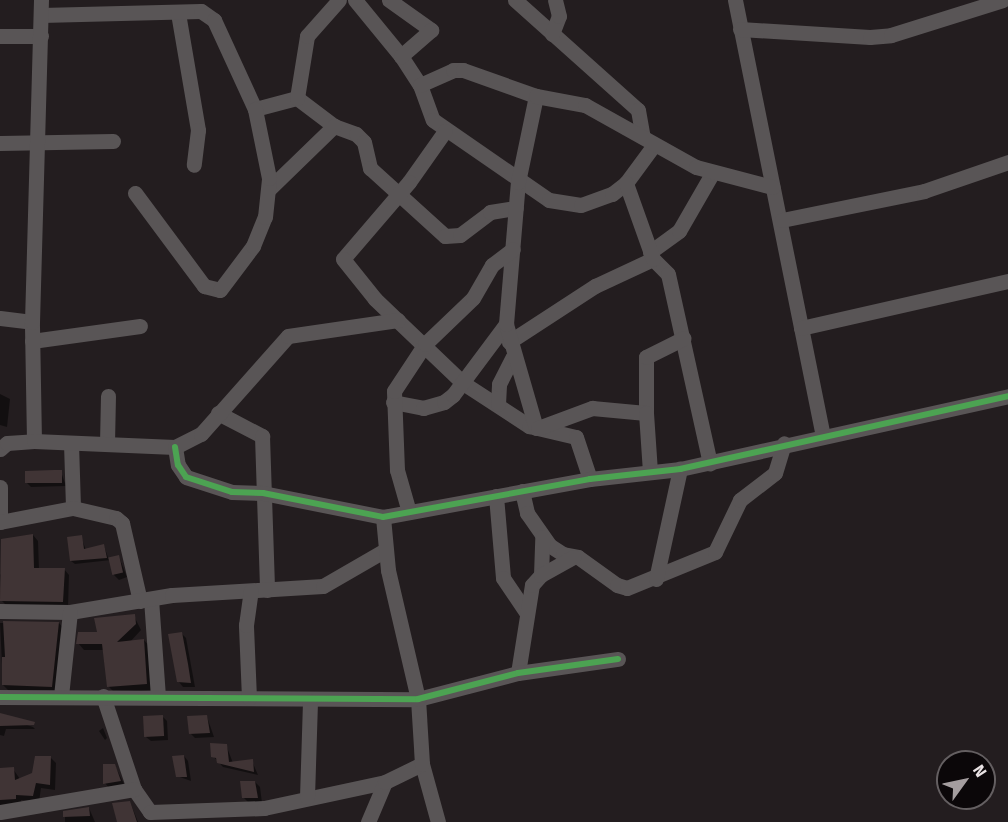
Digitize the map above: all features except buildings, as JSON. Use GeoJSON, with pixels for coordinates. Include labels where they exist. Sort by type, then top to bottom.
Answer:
{"type":"FeatureCollection","features":[{"type":"Feature","properties":{"kind":"street"},"geometry":{"type":"LineString","coordinates":[[297,98],[307,36],[339,0]]}},
{"type":"Feature","properties":{"kind":"street"},"geometry":{"type":"LineString","coordinates":[[355,0],[402,56],[420,85],[431,117],[445,131],[518,182],[549,200],[581,205],[604,198],[626,183],[649,141],[639,110],[515,0]]}},
{"type":"Feature","properties":{"kind":"street"},"geometry":{"type":"LineString","coordinates":[[389,0],[431,30],[402,56]]}},
{"type":"Feature","properties":{"kind":"street"},"geometry":{"type":"LineString","coordinates":[[552,34],[559,16],[555,0]]}},
{"type":"Feature","properties":{"kind":"street"},"geometry":{"type":"LineString","coordinates":[[735,0],[772,187],[782,220],[823,435]]}},
{"type":"Feature","properties":{"kind":"street"},"geometry":{"type":"LineString","coordinates":[[740,29],[870,37],[967,6],[1003,0]]}},
{"type":"Feature","properties":{"kind":"street"},"geometry":{"type":"LineString","coordinates":[[34,441],[32,322],[41,7],[139,7],[178,14],[201,11],[214,20],[255,109],[269,189],[265,218],[253,246],[220,290],[213,291],[204,286],[165,239],[135,193]]}},
{"type":"Feature","properties":{"kind":"street"},"geometry":{"type":"LineString","coordinates":[[178,14],[198,130],[194,165]]}},
{"type":"Feature","properties":{"kind":"street"},"geometry":{"type":"LineString","coordinates":[[0,36],[41,36]]}},
{"type":"Feature","properties":{"kind":"street"},"geometry":{"type":"LineString","coordinates":[[420,85],[463,70],[536,96],[585,105],[649,141],[713,172],[772,187]]}},
{"type":"Feature","properties":{"kind":"street"},"geometry":{"type":"LineString","coordinates":[[536,96],[518,182],[506,324],[511,350],[537,428]]}},
{"type":"Feature","properties":{"kind":"street"},"geometry":{"type":"LineString","coordinates":[[255,109],[297,98]]}},
{"type":"Feature","properties":{"kind":"street"},"geometry":{"type":"LineString","coordinates":[[297,98],[334,126],[356,134],[364,142],[370,168],[400,192],[428,223],[451,238],[486,213],[516,208]]}},
{"type":"Feature","properties":{"kind":"street"},"geometry":{"type":"LineString","coordinates":[[269,189],[334,126]]}},
{"type":"Feature","properties":{"kind":"street"},"geometry":{"type":"LineString","coordinates":[[445,131],[400,192],[343,259],[360,283],[463,383],[537,428],[576,437]]}},
{"type":"Feature","properties":{"kind":"street"},"geometry":{"type":"LineString","coordinates":[[0,143],[113,141]]}},
{"type":"Feature","properties":{"kind":"street"},"geometry":{"type":"LineString","coordinates":[[782,220],[924,191],[1008,162]]}},
{"type":"Feature","properties":{"kind":"street"},"geometry":{"type":"LineString","coordinates":[[498,404],[499,384],[511,350],[595,286],[652,255],[679,231],[713,172]]}},
{"type":"Feature","properties":{"kind":"street"},"geometry":{"type":"LineString","coordinates":[[626,183],[652,255],[667,269],[711,463]]}},
{"type":"Feature","properties":{"kind":"street"},"geometry":{"type":"LineString","coordinates":[[409,512],[397,470],[393,402],[398,383],[425,344],[473,298],[492,265],[513,249]]}},
{"type":"Feature","properties":{"kind":"street"},"geometry":{"type":"LineString","coordinates":[[801,328],[1008,281]]}},
{"type":"Feature","properties":{"kind":"street"},"geometry":{"type":"LineString","coordinates":[[0,318],[32,322]]}},
{"type":"Feature","properties":{"kind":"street"},"geometry":{"type":"LineString","coordinates":[[0,449],[8,442],[34,441],[175,447],[196,438],[288,336],[398,320]]}},
{"type":"Feature","properties":{"kind":"street"},"geometry":{"type":"LineString","coordinates":[[393,402],[434,407],[453,395],[506,324]]}},
{"type":"Feature","properties":{"kind":"street"},"geometry":{"type":"LineString","coordinates":[[32,341],[140,326]]}},
{"type":"Feature","properties":{"kind":"street"},"geometry":{"type":"LineString","coordinates":[[650,471],[645,413],[646,357],[684,338]]}},
{"type":"Feature","properties":{"kind":"street"},"geometry":{"type":"LineString","coordinates":[[480,393],[499,384]]}},
{"type":"Feature","properties":{"kind":"street"},"geometry":{"type":"LineString","coordinates":[[107,443],[108,396]]}},
{"type":"Feature","properties":{"kind":"street"},"geometry":{"type":"LineString","coordinates":[[175,447],[178,465],[186,477],[232,492],[263,493],[383,517],[590,479],[680,469],[711,463],[784,443],[1008,396]]}},
{"type":"Feature","properties":{"kind":"street"},"geometry":{"type":"LineString","coordinates":[[537,428],[592,408],[645,413]]}},
{"type":"Feature","properties":{"kind":"street"},"geometry":{"type":"LineString","coordinates":[[218,413],[262,436],[267,590]]}},
{"type":"Feature","properties":{"kind":"street"},"geometry":{"type":"LineString","coordinates":[[576,413],[576,437],[590,479]]}},
{"type":"Feature","properties":{"kind":"street"},"geometry":{"type":"LineString","coordinates":[[71,443],[73,508]]}},
{"type":"Feature","properties":{"kind":"street"},"geometry":{"type":"LineString","coordinates":[[522,491],[527,513],[542,537],[554,549],[573,557],[617,585],[627,588],[656,579],[716,552],[740,500],[775,472],[784,443]]}},
{"type":"Feature","properties":{"kind":"street"},"geometry":{"type":"LineString","coordinates":[[656,579],[680,469]]}},
{"type":"Feature","properties":{"kind":"street"},"geometry":{"type":"LineString","coordinates":[[0,487],[0,522],[73,508],[122,523],[146,600],[158,697]]}},
{"type":"Feature","properties":{"kind":"street"},"geometry":{"type":"LineString","coordinates":[[496,496],[502,572],[526,612]]}},
{"type":"Feature","properties":{"kind":"street"},"geometry":{"type":"LineString","coordinates":[[383,517],[385,550],[418,699],[422,764],[438,822]]}},
{"type":"Feature","properties":{"kind":"street"},"geometry":{"type":"LineString","coordinates":[[541,575],[542,537]]}},
{"type":"Feature","properties":{"kind":"street"},"geometry":{"type":"LineString","coordinates":[[0,611],[70,612],[146,600],[331,584],[385,550]]}},
{"type":"Feature","properties":{"kind":"street"},"geometry":{"type":"LineString","coordinates":[[518,673],[528,593],[541,575],[573,557]]}},
{"type":"Feature","properties":{"kind":"street"},"geometry":{"type":"LineString","coordinates":[[249,698],[246,619],[251,591]]}},
{"type":"Feature","properties":{"kind":"street"},"geometry":{"type":"LineString","coordinates":[[61,696],[70,612]]}},
{"type":"Feature","properties":{"kind":"street"},"geometry":{"type":"LineString","coordinates":[[0,696],[249,698],[310,701],[418,699],[518,673],[618,659]]}},
{"type":"Feature","properties":{"kind":"street"},"geometry":{"type":"LineString","coordinates":[[103,696],[134,789],[152,817],[220,817],[385,782],[422,764]]}},
{"type":"Feature","properties":{"kind":"street"},"geometry":{"type":"LineString","coordinates":[[307,797],[310,701]]}},
{"type":"Feature","properties":{"kind":"street"},"geometry":{"type":"LineString","coordinates":[[368,822],[385,782]]}},
{"type":"Feature","properties":{"kind":"street"},"geometry":{"type":"LineString","coordinates":[[0,812],[134,789]]}},
{"type":"Feature","properties":{"kind":"cycle path"},"geometry":{"type":"LineString","coordinates":[[175,447],[178,465],[186,477],[232,492],[263,493],[383,517],[590,479],[680,469],[1008,396]]}},
{"type":"Feature","properties":{"kind":"cycle path"},"geometry":{"type":"LineString","coordinates":[[0,697],[418,699],[518,673],[618,659]]}}]}
